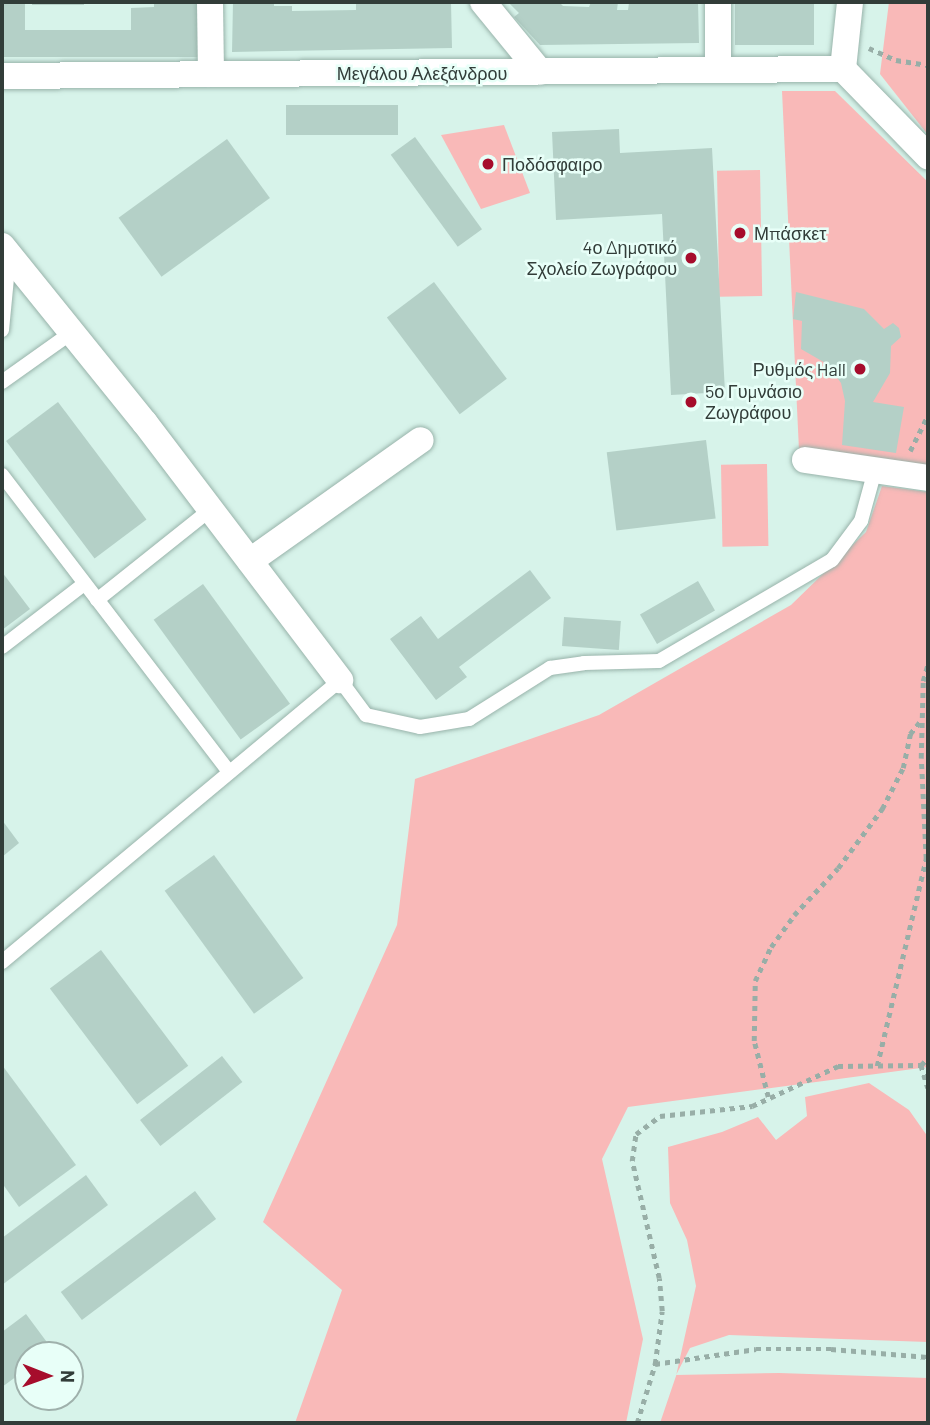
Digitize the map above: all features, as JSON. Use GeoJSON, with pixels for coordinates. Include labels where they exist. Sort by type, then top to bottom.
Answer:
{"type":"FeatureCollection","features":[{"type":"Feature","properties":{"kind":"street"},"geometry":{"type":"LineString","coordinates":[[210,2],[211,74]]}},
{"type":"Feature","properties":{"kind":"street"},"geometry":{"type":"LineString","coordinates":[[483,2],[540,72]]}},
{"type":"Feature","properties":{"kind":"street"},"geometry":{"type":"LineString","coordinates":[[718,2],[718,70]]}},
{"type":"Feature","properties":{"kind":"street"},"geometry":{"type":"LineString","coordinates":[[850,2],[843,69],[928,156]]}},
{"type":"Feature","properties":{"kind":"street","name":"Μεγάλου Αλεξάνδρου"},"geometry":{"type":"LineString","coordinates":[[2,76],[843,69]]}},
{"type":"Feature","properties":{"kind":"street"},"geometry":{"type":"LineString","coordinates":[[5,251],[211,509],[340,680]]}},
{"type":"Feature","properties":{"kind":"street"},"geometry":{"type":"LineString","coordinates":[[250,561],[421,440]]}},
{"type":"Feature","properties":{"kind":"street"},"geometry":{"type":"LineString","coordinates":[[805,460],[928,478]]}},
{"type":"Feature","properties":{"kind":"lane"},"geometry":{"type":"LineString","coordinates":[[2,330],[5,251]]}},
{"type":"Feature","properties":{"kind":"lane"},"geometry":{"type":"LineString","coordinates":[[2,382],[71,333]]}},
{"type":"Feature","properties":{"kind":"lane"},"geometry":{"type":"LineString","coordinates":[[2,962],[340,680],[366,715],[420,727],[469,719],[550,668],[584,663],[659,661],[832,560],[861,521],[887,472]]}},
{"type":"Feature","properties":{"kind":"lane"},"geometry":{"type":"LineString","coordinates":[[2,475],[229,772]]}},
{"type":"Feature","properties":{"kind":"lane"},"geometry":{"type":"LineString","coordinates":[[97,600],[211,509]]}},
{"type":"Feature","properties":{"kind":"lane"},"geometry":{"type":"LineString","coordinates":[[2,647],[85,583]]}},
{"type":"Feature","properties":{"kind":"path"},"geometry":{"type":"LineString","coordinates":[[846,38],[896,60],[928,65]]}},
{"type":"Feature","properties":{"kind":"path"},"geometry":{"type":"LineString","coordinates":[[887,472],[928,415]]}},
{"type":"Feature","properties":{"kind":"path"},"geometry":{"type":"LineString","coordinates":[[877,1066],[926,859],[922,833],[922,719],[923,681],[928,664]]}},
{"type":"Feature","properties":{"kind":"path"},"geometry":{"type":"LineString","coordinates":[[768,1098],[754,1041],[755,981],[771,947],[794,915],[838,868],[882,809],[903,768],[910,734],[922,719]]}},
{"type":"Feature","properties":{"kind":"path"},"geometry":{"type":"LineString","coordinates":[[637,1423],[655,1364],[662,1311],[659,1278],[632,1161],[636,1134],[660,1116],[752,1106],[838,1066],[921,1065],[928,1058]]}},
{"type":"Feature","properties":{"kind":"path"},"geometry":{"type":"LineString","coordinates":[[921,1065],[928,1088]]}},
{"type":"Feature","properties":{"kind":"path"},"geometry":{"type":"LineString","coordinates":[[655,1364],[756,1349],[831,1349],[928,1357]]}},
{"type":"Feature","properties":{"kind":"shaded area"},"geometry":{"type":"Polygon","coordinates":[[[889,2],[928,2],[928,135],[880,74],[889,2]]]}},
{"type":"Feature","properties":{"kind":"shaded area"},"geometry":{"type":"Polygon","coordinates":[[[782,91],[835,91],[928,182],[928,467],[799,450],[782,91]]]}},
{"type":"Feature","properties":{"kind":"shaded area","name":"Ποδόσφαιρο"},"geometry":{"type":"Polygon","coordinates":[[[504,125],[530,193],[481,209],[441,135],[504,125]]]}},
{"type":"Feature","properties":{"kind":"shaded area","name":"Μπάσκετ"},"geometry":{"type":"Polygon","coordinates":[[[760,170],[762,296],[719,297],[717,171],[760,170]]]}},
{"type":"Feature","properties":{"kind":"shaded area"},"geometry":{"type":"Polygon","coordinates":[[[767,464],[768,546],[722,547],[721,465],[767,464]]]}},
{"type":"Feature","properties":{"kind":"shaded area"},"geometry":{"type":"Polygon","coordinates":[[[882,486],[928,492],[928,1067],[628,1107],[602,1159],[643,1339],[626,1423],[295,1423],[342,1290],[263,1222],[397,925],[415,779],[599,715],[791,605],[866,532],[882,486]]]}},
{"type":"Feature","properties":{"kind":"shaded area"},"geometry":{"type":"Polygon","coordinates":[[[869,1083],[909,1110],[928,1137],[928,1342],[729,1335],[690,1348],[676,1374],[696,1286],[687,1240],[670,1203],[668,1147],[722,1132],[758,1117],[776,1140],[807,1116],[805,1097],[869,1083]]]}},
{"type":"Feature","properties":{"kind":"shaded area"},"geometry":{"type":"Polygon","coordinates":[[[779,1373],[928,1378],[928,1423],[660,1423],[676,1375],[779,1373]]]}},
{"type":"Feature","properties":{"kind":"building"},"geometry":{"type":"Polygon","coordinates":[[[2,2],[25,2],[25,30],[131,30],[131,8],[154,7],[154,2],[200,2],[200,57],[2,57],[2,2]]]}},
{"type":"Feature","properties":{"kind":"building"},"geometry":{"type":"Polygon","coordinates":[[[32,2],[84,2],[84,5],[32,5],[32,2]]]}},
{"type":"Feature","properties":{"kind":"building"},"geometry":{"type":"Polygon","coordinates":[[[233,2],[274,2],[274,6],[292,6],[292,11],[356,10],[356,4],[451,2],[452,48],[232,52],[233,2]]]}},
{"type":"Feature","properties":{"kind":"building"},"geometry":{"type":"Polygon","coordinates":[[[508,2],[559,2],[563,6],[589,7],[591,2],[618,2],[617,10],[628,10],[629,3],[698,2],[699,43],[540,45],[514,17],[519,13],[508,2]]]}},
{"type":"Feature","properties":{"kind":"building"},"geometry":{"type":"Polygon","coordinates":[[[735,2],[814,2],[814,45],[735,45],[735,2]]]}},
{"type":"Feature","properties":{"kind":"building"},"geometry":{"type":"Polygon","coordinates":[[[286,105],[398,105],[398,135],[286,135],[286,105]]]}},
{"type":"Feature","properties":{"kind":"building","name":"4ο Δημοτικό Σχολείο Ζωγράφου"},"geometry":{"type":"Polygon","coordinates":[[[619,129],[620,153],[712,148],[725,392],[671,395],[662,214],[556,220],[552,132],[619,129]]]}},
{"type":"Feature","properties":{"kind":"building"},"geometry":{"type":"Polygon","coordinates":[[[415,137],[482,229],[458,247],[391,155],[415,137]]]}},
{"type":"Feature","properties":{"kind":"building"},"geometry":{"type":"Polygon","coordinates":[[[227,139],[270,198],[162,277],[119,218],[227,139]]]}},
{"type":"Feature","properties":{"kind":"building"},"geometry":{"type":"Polygon","coordinates":[[[434,282],[507,379],[460,414],[387,318],[434,282]]]}},
{"type":"Feature","properties":{"kind":"building","name":"Ρυθμός Hall"},"geometry":{"type":"Polygon","coordinates":[[[796,292],[864,309],[884,329],[893,323],[899,328],[901,337],[891,346],[890,373],[873,402],[904,407],[896,453],[842,445],[845,401],[841,383],[827,364],[801,349],[802,321],[793,319],[796,292]]]}},
{"type":"Feature","properties":{"kind":"building"},"geometry":{"type":"Polygon","coordinates":[[[58,402],[146,519],[95,559],[6,441],[58,402]]]}},
{"type":"Feature","properties":{"kind":"building","name":"5ο Γυμνάσιο Ζωγράφου"},"geometry":{"type":"Polygon","coordinates":[[[706,440],[716,518],[616,531],[607,452],[706,440]]]}},
{"type":"Feature","properties":{"kind":"building"},"geometry":{"type":"Polygon","coordinates":[[[530,570],[551,598],[459,667],[467,677],[436,700],[390,639],[421,616],[438,639],[530,570]]]}},
{"type":"Feature","properties":{"kind":"building"},"geometry":{"type":"Polygon","coordinates":[[[2,572],[30,609],[2,630],[2,572]]]}},
{"type":"Feature","properties":{"kind":"building"},"geometry":{"type":"Polygon","coordinates":[[[698,581],[715,610],[657,644],[640,614],[698,581]]]}},
{"type":"Feature","properties":{"kind":"building"},"geometry":{"type":"Polygon","coordinates":[[[203,584],[290,704],[241,740],[154,620],[203,584]]]}},
{"type":"Feature","properties":{"kind":"building"},"geometry":{"type":"Polygon","coordinates":[[[564,617],[621,621],[619,650],[562,646],[564,617]]]}},
{"type":"Feature","properties":{"kind":"building"},"geometry":{"type":"Polygon","coordinates":[[[2,820],[19,843],[2,857],[2,820]]]}},
{"type":"Feature","properties":{"kind":"building"},"geometry":{"type":"Polygon","coordinates":[[[214,855],[303,978],[254,1014],[165,891],[214,855]]]}},
{"type":"Feature","properties":{"kind":"building"},"geometry":{"type":"Polygon","coordinates":[[[101,950],[188,1066],[137,1104],[50,989],[101,950]]]}},
{"type":"Feature","properties":{"kind":"building"},"geometry":{"type":"Polygon","coordinates":[[[222,1056],[242,1082],[160,1146],[140,1120],[222,1056]]]}},
{"type":"Feature","properties":{"kind":"building"},"geometry":{"type":"Polygon","coordinates":[[[2,1065],[76,1165],[19,1207],[2,1183],[2,1065]]]}},
{"type":"Feature","properties":{"kind":"building"},"geometry":{"type":"Polygon","coordinates":[[[86,1175],[108,1205],[2,1285],[2,1238],[86,1175]]]}},
{"type":"Feature","properties":{"kind":"building"},"geometry":{"type":"Polygon","coordinates":[[[195,1191],[216,1219],[82,1320],[61,1292],[195,1191]]]}},
{"type":"Feature","properties":{"kind":"building"},"geometry":{"type":"Polygon","coordinates":[[[26,1314],[46,1341],[14,1341],[14,1378],[2,1387],[2,1332],[26,1314]]]}},
{"type":"Feature","properties":{"kind":"place","name":"Ποδόσφαιρο"},"geometry":{"type":"Point","coordinates":[488,164]}},
{"type":"Feature","properties":{"kind":"place","name":"Μπάσκετ"},"geometry":{"type":"Point","coordinates":[740,233]}},
{"type":"Feature","properties":{"kind":"place","name":"4ο Δημοτικό Σχολείο Ζωγράφου"},"geometry":{"type":"Point","coordinates":[691,258]}},
{"type":"Feature","properties":{"kind":"place","name":"Ρυθμός Hall"},"geometry":{"type":"Point","coordinates":[860,369]}},
{"type":"Feature","properties":{"kind":"place","name":"5ο Γυμνάσιο Ζωγράφου"},"geometry":{"type":"Point","coordinates":[691,402]}}]}
